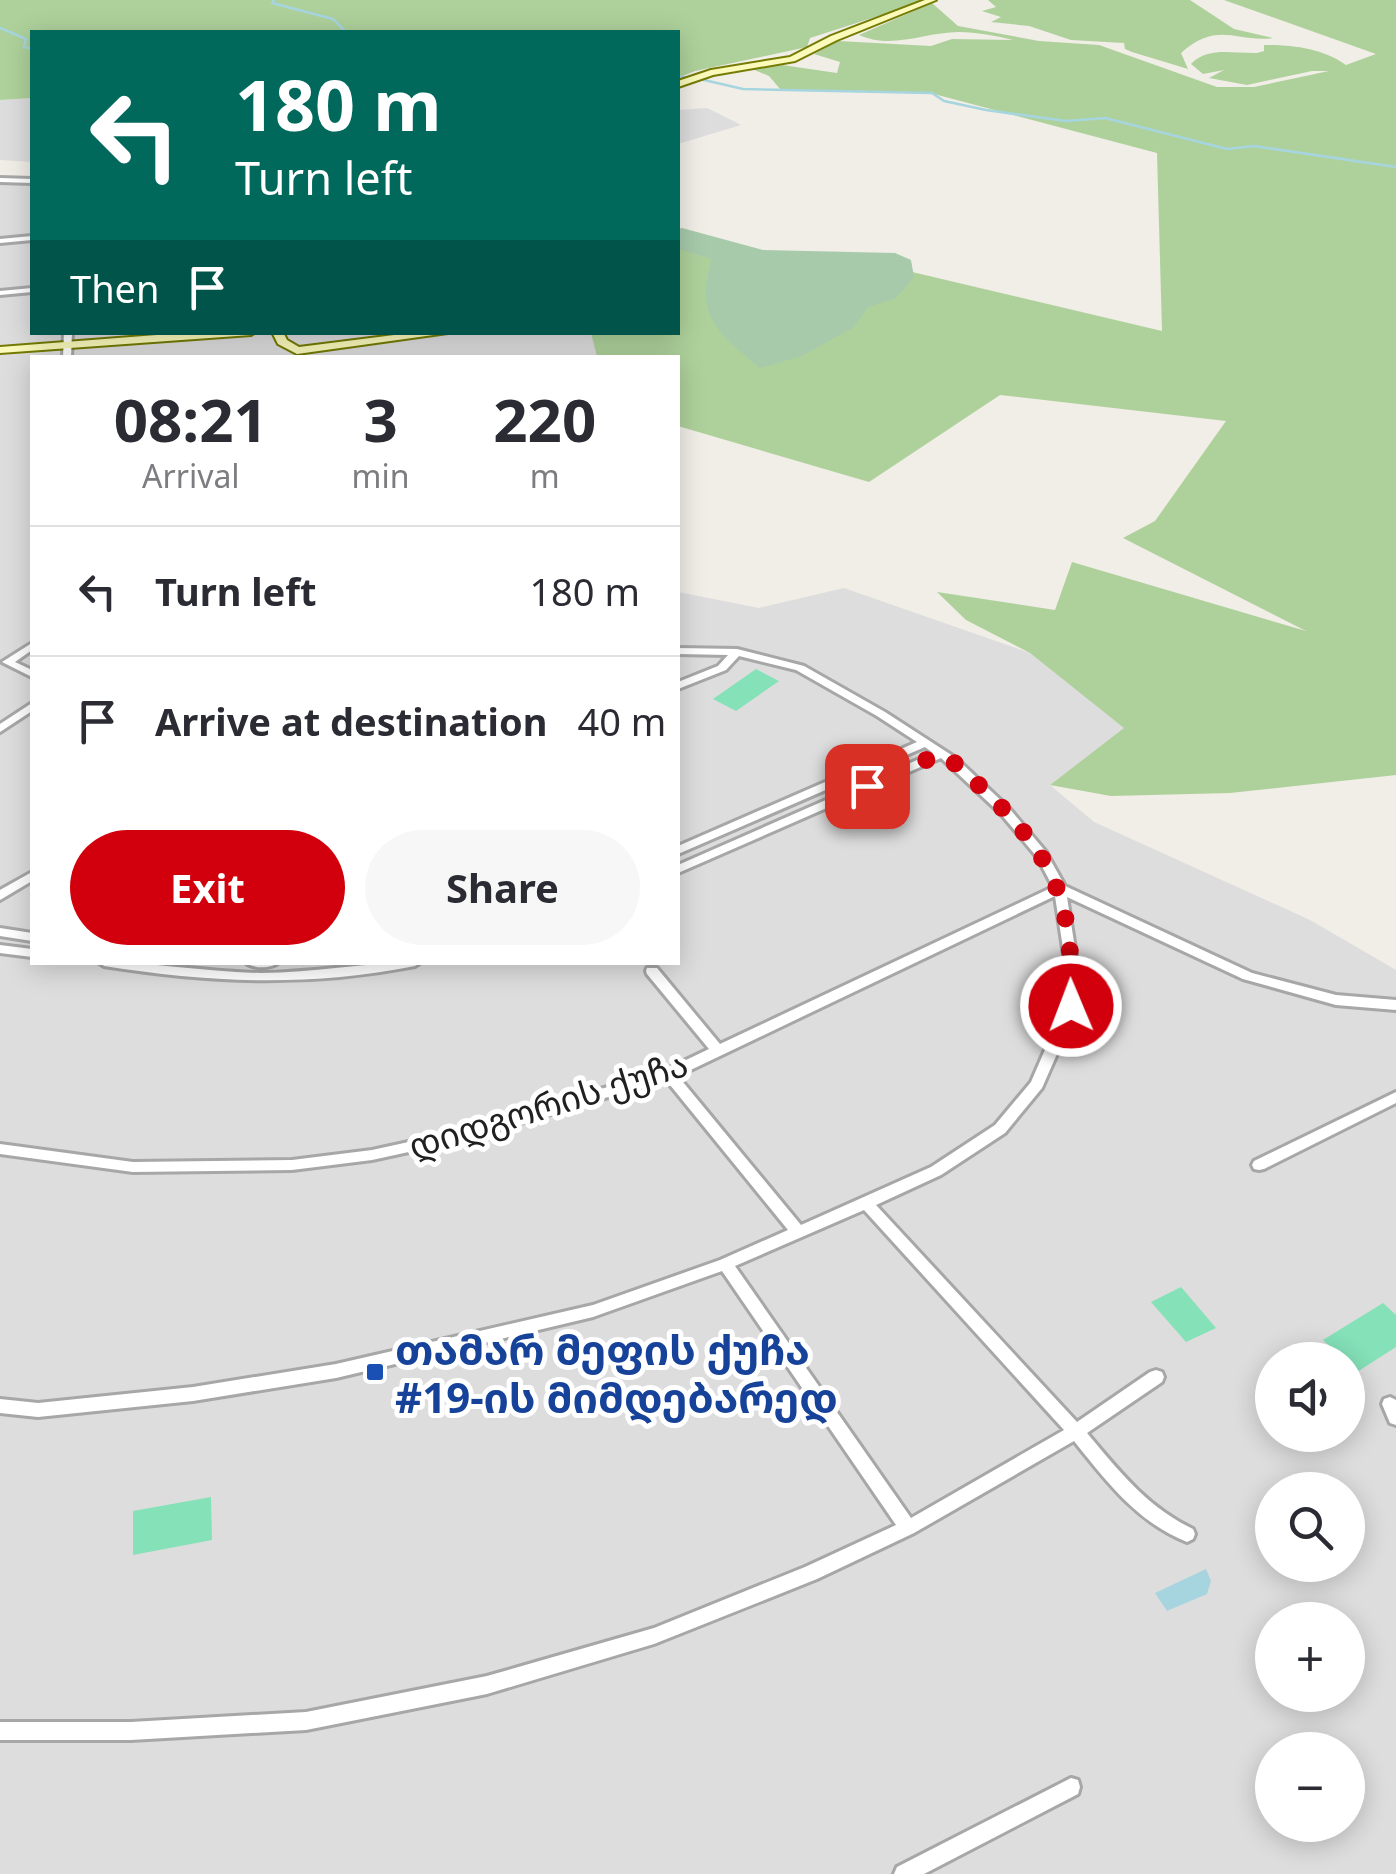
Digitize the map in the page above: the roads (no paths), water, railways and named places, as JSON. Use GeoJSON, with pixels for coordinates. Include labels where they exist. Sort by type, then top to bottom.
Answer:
{"type":"FeatureCollection","features":[{"type":"Feature","properties":{"kind":"street"},"geometry":{"type":"LineString","coordinates":[[680,83],[711,73],[792,59],[834,38],[932,0]]}},
{"type":"Feature","properties":{"kind":"street"},"geometry":{"type":"LineString","coordinates":[[0,180],[30,181]]}},
{"type":"Feature","properties":{"kind":"street"},"geometry":{"type":"LineString","coordinates":[[0,241],[30,238]]}},
{"type":"Feature","properties":{"kind":"street"},"geometry":{"type":"LineString","coordinates":[[0,292],[30,290]]}},
{"type":"Feature","properties":{"kind":"street"},"geometry":{"type":"LineString","coordinates":[[0,350],[209,335]]}},
{"type":"Feature","properties":{"kind":"street"},"geometry":{"type":"LineString","coordinates":[[278,335],[297,354],[429,335]]}},
{"type":"Feature","properties":{"kind":"street"},"geometry":{"type":"LineString","coordinates":[[30,647],[6,662],[30,673]]}},
{"type":"Feature","properties":{"kind":"street"},"geometry":{"type":"LineString","coordinates":[[0,1406],[38,1410],[194,1394],[336,1371],[593,1311],[725,1264],[936,1172],[1000,1129],[1037,1084],[1071,1006],[1072,968],[1060,889],[1042,855],[1006,811],[940,754],[800,668],[737,652],[680,651]]}},
{"type":"Feature","properties":{"kind":"street"},"geometry":{"type":"LineString","coordinates":[[680,685],[722,668],[737,652]]}},
{"type":"Feature","properties":{"kind":"street"},"geometry":{"type":"LineString","coordinates":[[0,729],[30,707]]}},
{"type":"Feature","properties":{"kind":"street"},"geometry":{"type":"LineString","coordinates":[[680,849],[925,744]]}},
{"type":"Feature","properties":{"kind":"street"},"geometry":{"type":"LineString","coordinates":[[680,867],[940,754]]}},
{"type":"Feature","properties":{"kind":"street"},"geometry":{"type":"LineString","coordinates":[[770,810],[784,822]]}},
{"type":"Feature","properties":{"kind":"street"},"geometry":{"type":"LineString","coordinates":[[0,896],[30,877]]}},
{"type":"Feature","properties":{"kind":"street"},"geometry":{"type":"LineString","coordinates":[[1060,889],[1248,976],[1336,1000],[1396,1005]]}},
{"type":"Feature","properties":{"kind":"street","name":"დიდგორის ქუჩა"},"geometry":{"type":"LineString","coordinates":[[0,1149],[133,1167],[292,1165],[372,1155],[459,1136],[669,1074],[1060,889]]}},
{"type":"Feature","properties":{"kind":"street"},"geometry":{"type":"LineString","coordinates":[[0,932],[30,937]]}},
{"type":"Feature","properties":{"kind":"street"},"geometry":{"type":"LineString","coordinates":[[0,949],[30,954]]}},
{"type":"Feature","properties":{"kind":"street"},"geometry":{"type":"LineString","coordinates":[[122,965],[284,980],[401,965]]}},
{"type":"Feature","properties":{"kind":"street"},"geometry":{"type":"LineString","coordinates":[[652,971],[718,1051]]}},
{"type":"Feature","properties":{"kind":"street"},"geometry":{"type":"LineString","coordinates":[[669,1074],[798,1232]]}},
{"type":"Feature","properties":{"kind":"street"},"geometry":{"type":"LineString","coordinates":[[1259,1166],[1396,1097]]}},
{"type":"Feature","properties":{"kind":"street"},"geometry":{"type":"LineString","coordinates":[[866,1203],[1076,1432],[1140,1508],[1163,1525],[1186,1534]]}},
{"type":"Feature","properties":{"kind":"street"},"geometry":{"type":"LineString","coordinates":[[725,1264],[908,1528]]}},
{"type":"Feature","properties":{"kind":"street"},"geometry":{"type":"LineString","coordinates":[[0,1731],[166,1730],[289,1722],[488,1684],[654,1636],[811,1574],[908,1528],[1076,1432],[1156,1377]]}},
{"type":"Feature","properties":{"kind":"street"},"geometry":{"type":"LineString","coordinates":[[904,1874],[1071,1788]]}},
{"type":"Feature","properties":{"kind":"water"},"geometry":{"type":"Polygon","coordinates":[[[1206,1569],[1211,1581],[1207,1594],[1167,1611],[1155,1593],[1206,1569]]]}},
{"type":"Feature","properties":{"kind":"waterway"},"geometry":{"type":"LineString","coordinates":[[274,0],[272,3],[333,19],[344,30]]}},
{"type":"Feature","properties":{"kind":"waterway"},"geometry":{"type":"LineString","coordinates":[[0,28],[26,39],[24,47],[30,48]]}},
{"type":"Feature","properties":{"kind":"waterway"},"geometry":{"type":"LineString","coordinates":[[680,76],[684,77]]}},
{"type":"Feature","properties":{"kind":"waterway"},"geometry":{"type":"LineString","coordinates":[[704,80],[743,89],[932,93],[944,101],[986,110],[1066,121],[1105,118],[1227,149],[1254,146],[1396,167]]}},
{"type":"Feature","properties":{"kind":"place","name":"თამარ მეფის ქუჩა #19-ის მიმდებარედ"},"geometry":{"type":"Point","coordinates":[375,1372]}}]}
